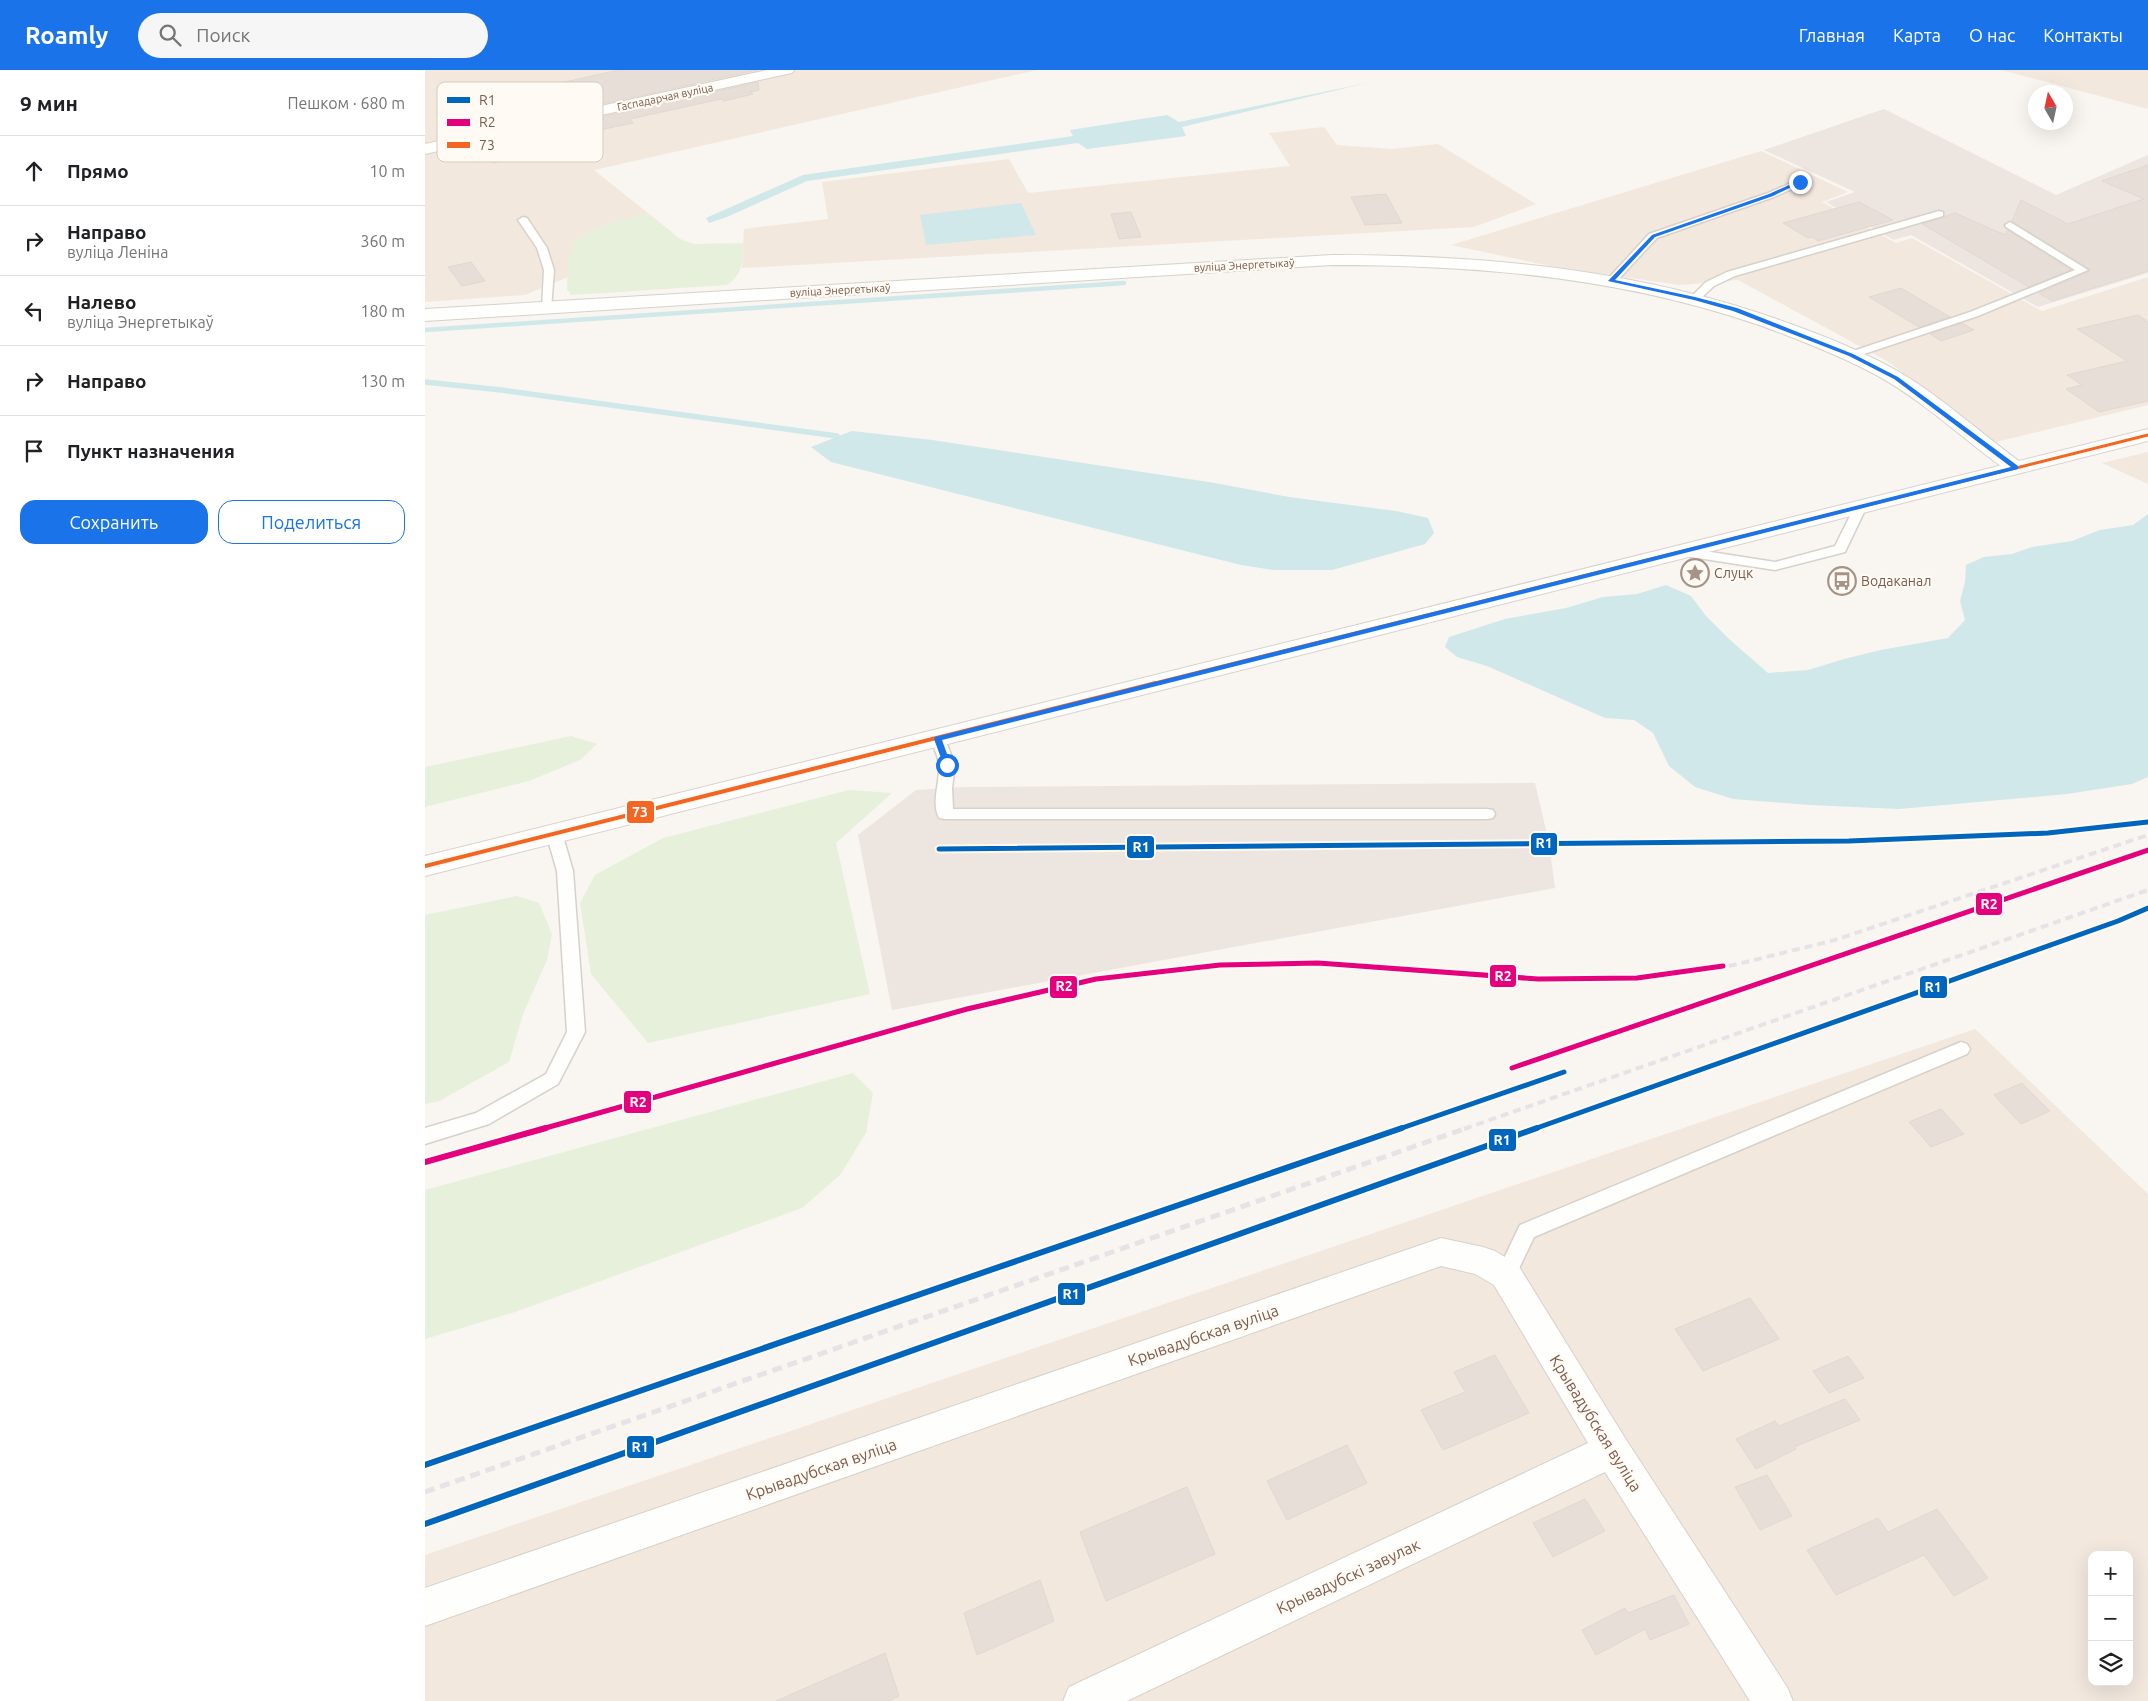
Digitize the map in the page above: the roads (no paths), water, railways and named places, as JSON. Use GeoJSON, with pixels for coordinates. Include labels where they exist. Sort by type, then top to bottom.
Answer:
{"type":"FeatureCollection","features":[{"type":"Feature","properties":{"kind":"street","name":"Гаспадарчая вуліца"},"geometry":{"type":"LineString","coordinates":[[603,110],[787,70]]}},
{"type":"Feature","properties":{"kind":"street","name":"вуліца Энергетыкаў"},"geometry":{"type":"LineString","coordinates":[[425,315],[1331,260],[1396,259],[1531,270],[1611,281],[1695,298],[1735,310],[1851,355],[1896,378],[2016,468]]}},
{"type":"Feature","properties":{"kind":"street"},"geometry":{"type":"LineString","coordinates":[[425,866],[2148,435]]}},
{"type":"Feature","properties":{"kind":"street","name":"Крывадубская вуліца"},"geometry":{"type":"LineString","coordinates":[[425,1607],[1441,1252],[1483,1261],[1506,1275],[1612,1450],[1773,1701]]}},
{"type":"Feature","properties":{"kind":"street","name":"Крывадубскі завулак"},"geometry":{"type":"LineString","coordinates":[[1083,1701],[1612,1450]]}},
{"type":"Feature","properties":{"kind":"lane"},"geometry":{"type":"LineString","coordinates":[[1611,281],[1653,236],[1771,195],[1800,182]]}},
{"type":"Feature","properties":{"kind":"lane"},"geometry":{"type":"LineString","coordinates":[[1695,298],[1710,284],[1731,274],[1939,214]]}},
{"type":"Feature","properties":{"kind":"lane"},"geometry":{"type":"LineString","coordinates":[[523,220],[542,248],[549,270],[547,308]]}},
{"type":"Feature","properties":{"kind":"lane"},"geometry":{"type":"LineString","coordinates":[[1851,355],[1974,314],[2083,270],[2010,225]]}},
{"type":"Feature","properties":{"kind":"lane"},"geometry":{"type":"LineString","coordinates":[[1685,552],[1775,566],[1840,549],[1860,508]]}},
{"type":"Feature","properties":{"kind":"lane"},"geometry":{"type":"LineString","coordinates":[[938,739],[947,765],[944,788],[945,814],[1487,814]]}},
{"type":"Feature","properties":{"kind":"lane"},"geometry":{"type":"LineString","coordinates":[[425,1136],[482,1119],[552,1079],[575,1032],[565,871],[554,833]]}},
{"type":"Feature","properties":{"kind":"lane"},"geometry":{"type":"LineString","coordinates":[[1506,1275],[1527,1231],[1961,1049]]}},
{"type":"Feature","properties":{"kind":"water"},"geometry":{"type":"Polygon","coordinates":[[[1367,83],[1182,127],[1186,136],[1087,149],[1078,143],[807,181],[727,217],[709,223],[706,218],[803,175],[1073,136],[1070,130],[1167,115],[1179,122],[1367,83]]]}},
{"type":"Feature","properties":{"kind":"water"},"geometry":{"type":"Polygon","coordinates":[[[1021,203],[1036,235],[926,245],[920,215],[1021,203]]]}},
{"type":"Feature","properties":{"kind":"water"},"geometry":{"type":"Polygon","coordinates":[[[852,431],[932,440],[1215,483],[1289,497],[1396,511],[1428,518],[1434,533],[1425,544],[1332,570],[1274,570],[1241,565],[831,462],[811,447],[852,431]]]}},
{"type":"Feature","properties":{"kind":"water"},"geometry":{"type":"Polygon","coordinates":[[[2148,514],[2148,777],[2132,784],[2067,794],[1899,809],[1733,799],[1695,787],[1669,766],[1653,733],[1634,720],[1605,718],[1487,666],[1457,657],[1445,647],[1449,637],[1505,619],[1566,608],[1603,597],[1637,594],[1666,585],[1691,596],[1706,616],[1729,639],[1768,673],[1808,670],[1881,650],[1948,638],[1965,620],[1960,601],[1965,582],[1966,565],[1984,557],[2012,554],[2032,547],[2072,541],[2100,530],[2133,525],[2148,514]]]}},
{"type":"Feature","properties":{"kind":"waterway"},"geometry":{"type":"LineString","coordinates":[[425,330],[1124,283]]}},
{"type":"Feature","properties":{"kind":"waterway"},"geometry":{"type":"LineString","coordinates":[[425,382],[501,390],[837,436]]}},
{"type":"Feature","properties":{"kind":"railway"},"geometry":{"type":"LineString","coordinates":[[939,849],[1849,841],[2048,833],[2148,822]]}},
{"type":"Feature","properties":{"kind":"railway"},"geometry":{"type":"LineString","coordinates":[[542,1129],[967,1009],[1096,979],[1220,965],[1318,963],[1538,979],[1637,978],[1734,965],[1835,940],[2148,835]]}},
{"type":"Feature","properties":{"kind":"railway"},"geometry":{"type":"LineString","coordinates":[[1464,1129],[2148,890]]}},
{"type":"Feature","properties":{"kind":"railway"},"geometry":{"type":"LineString","coordinates":[[1534,1129],[2118,921],[2148,908]]}},
{"type":"Feature","properties":{"kind":"railway"},"geometry":{"type":"LineString","coordinates":[[425,1162],[546,1128]]}},
{"type":"Feature","properties":{"kind":"railway"},"geometry":{"type":"LineString","coordinates":[[425,1492],[1467,1128]]}},
{"type":"Feature","properties":{"kind":"railway"},"geometry":{"type":"LineString","coordinates":[[425,1524],[1537,1128]]}},
{"type":"Feature","properties":{"kind":"place","name":"Слуцк"},"geometry":{"type":"Point","coordinates":[1695,573]}},
{"type":"Feature","properties":{"kind":"place","name":"Водаканал"},"geometry":{"type":"Point","coordinates":[1842,581]}}]}
